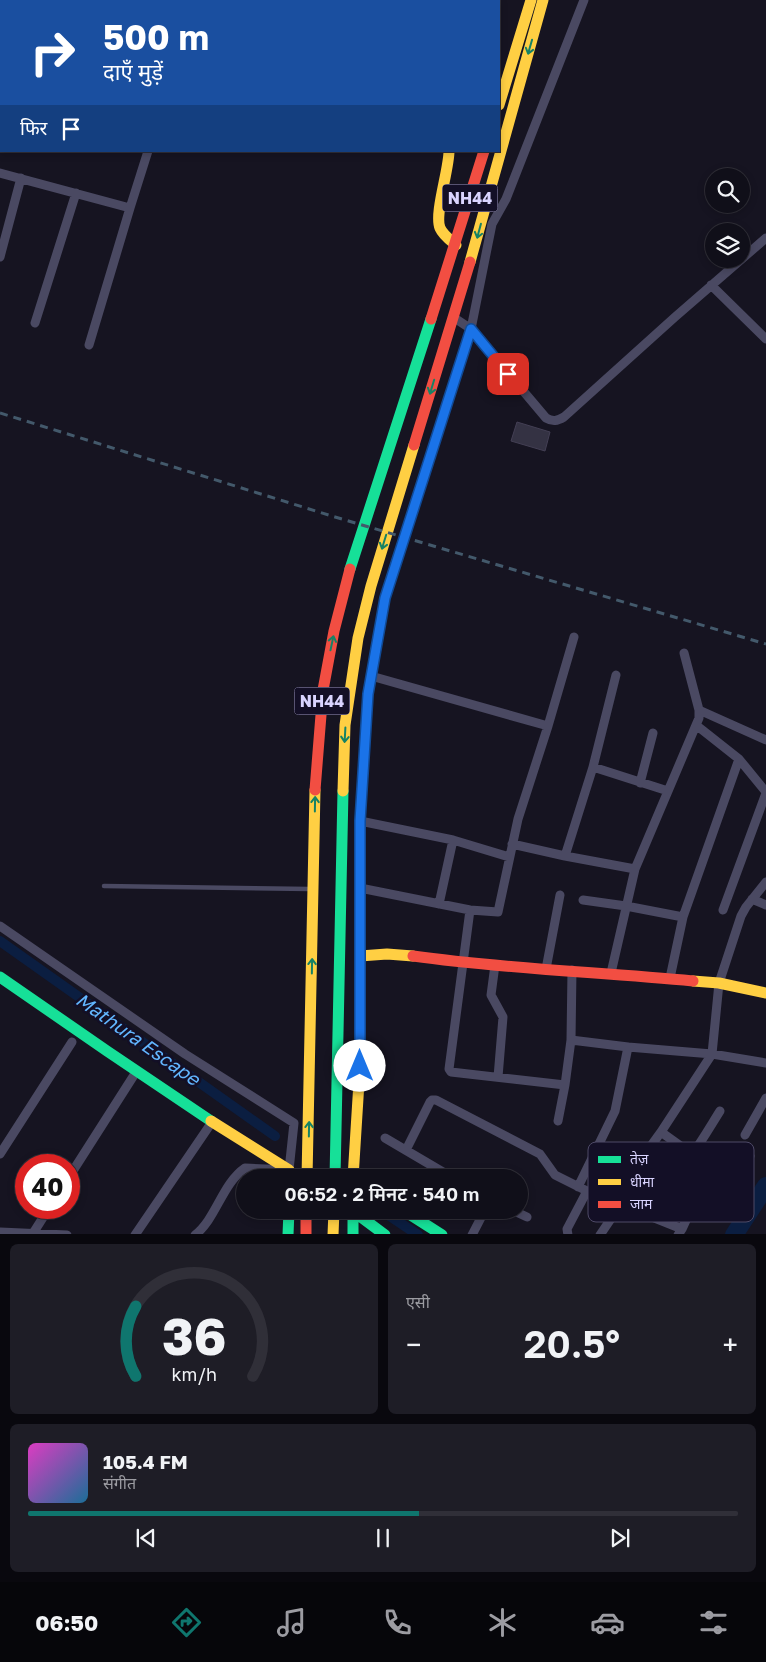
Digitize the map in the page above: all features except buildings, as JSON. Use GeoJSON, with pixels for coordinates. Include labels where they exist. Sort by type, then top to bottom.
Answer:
{"type":"FeatureCollection","features":[{"type":"Feature","properties":{"kind":"main road"},"geometry":{"type":"LineString","coordinates":[[500,102],[531,0]]}},
{"type":"Feature","properties":{"kind":"main road","name":"NH44"},"geometry":{"type":"LineString","coordinates":[[500,151],[543,0]]}},
{"type":"Feature","properties":{"kind":"main road"},"geometry":{"type":"LineString","coordinates":[[449,152],[449,162],[438,220],[444,236],[456,244]]}},
{"type":"Feature","properties":{"kind":"main road","name":"NH44"},"geometry":{"type":"LineString","coordinates":[[307,1169],[315,791],[318,732],[323,689],[332,640],[353,559],[456,244],[484,152]]}},
{"type":"Feature","properties":{"kind":"main road","name":"NH44"},"geometry":{"type":"LineString","coordinates":[[335,1169],[342,805],[348,700],[358,638],[371,586],[473,251],[500,152]]}},
{"type":"Feature","properties":{"kind":"main road"},"geometry":{"type":"LineString","coordinates":[[354,1169],[360,1066],[360,956],[409,955],[463,963],[670,978],[719,983],[766,993]]}},
{"type":"Feature","properties":{"kind":"main road"},"geometry":{"type":"LineString","coordinates":[[0,977],[136,1072],[282,1169]]}},
{"type":"Feature","properties":{"kind":"main road"},"geometry":{"type":"LineString","coordinates":[[288,1234],[289,1219]]}},
{"type":"Feature","properties":{"kind":"main road"},"geometry":{"type":"LineString","coordinates":[[306,1219],[306,1234]]}},
{"type":"Feature","properties":{"kind":"main road"},"geometry":{"type":"LineString","coordinates":[[333,1234],[334,1219]]}},
{"type":"Feature","properties":{"kind":"main road"},"geometry":{"type":"LineString","coordinates":[[353,1219],[353,1234]]}},
{"type":"Feature","properties":{"kind":"main road"},"geometry":{"type":"LineString","coordinates":[[365,1219],[385,1234]]}},
{"type":"Feature","properties":{"kind":"main road"},"geometry":{"type":"LineString","coordinates":[[418,1219],[442,1234]]}},
{"type":"Feature","properties":{"kind":"street"},"geometry":{"type":"LineString","coordinates":[[360,956],[360,821],[368,694],[385,598],[471,329],[492,224],[506,200],[584,0]]}},
{"type":"Feature","properties":{"kind":"street"},"geometry":{"type":"LineString","coordinates":[[89,345],[148,152]]}},
{"type":"Feature","properties":{"kind":"street"},"geometry":{"type":"LineString","coordinates":[[0,173],[130,208]]}},
{"type":"Feature","properties":{"kind":"street"},"geometry":{"type":"LineString","coordinates":[[0,257],[21,178]]}},
{"type":"Feature","properties":{"kind":"street"},"geometry":{"type":"LineString","coordinates":[[35,323],[76,193]]}},
{"type":"Feature","properties":{"kind":"street"},"geometry":{"type":"LineString","coordinates":[[453,317],[471,329],[546,418],[557,421],[564,417],[766,238]]}},
{"type":"Feature","properties":{"kind":"street"},"geometry":{"type":"LineString","coordinates":[[711,285],[766,338]]}},
{"type":"Feature","properties":{"kind":"street"},"geometry":{"type":"LineString","coordinates":[[360,888],[470,910],[498,912],[518,818],[574,637]]}},
{"type":"Feature","properties":{"kind":"street"},"geometry":{"type":"LineString","coordinates":[[612,973],[635,868],[699,718],[699,710],[684,653]]}},
{"type":"Feature","properties":{"kind":"street"},"geometry":{"type":"LineString","coordinates":[[565,856],[593,767],[616,675]]}},
{"type":"Feature","properties":{"kind":"street"},"geometry":{"type":"LineString","coordinates":[[371,676],[548,726]]}},
{"type":"Feature","properties":{"kind":"street"},"geometry":{"type":"LineString","coordinates":[[699,710],[766,740]]}},
{"type":"Feature","properties":{"kind":"street"},"geometry":{"type":"LineString","coordinates":[[696,725],[739,758],[766,792],[723,910]]}},
{"type":"Feature","properties":{"kind":"street"},"geometry":{"type":"LineString","coordinates":[[640,783],[653,733]]}},
{"type":"Feature","properties":{"kind":"street"},"geometry":{"type":"LineString","coordinates":[[670,978],[683,917],[739,758]]}},
{"type":"Feature","properties":{"kind":"street"},"geometry":{"type":"LineString","coordinates":[[593,767],[668,791]]}},
{"type":"Feature","properties":{"kind":"street"},"geometry":{"type":"LineString","coordinates":[[360,821],[453,840],[509,857]]}},
{"type":"Feature","properties":{"kind":"street"},"geometry":{"type":"LineString","coordinates":[[438,904],[453,840]]}},
{"type":"Feature","properties":{"kind":"street"},"geometry":{"type":"LineString","coordinates":[[512,844],[565,856],[635,868]]}},
{"type":"Feature","properties":{"kind":"street"},"geometry":{"type":"LineString","coordinates":[[654,1142],[712,1054],[719,983],[741,916],[766,882]]}},
{"type":"Feature","properties":{"kind":"street"},"geometry":{"type":"LineString","coordinates":[[546,969],[560,895]]}},
{"type":"Feature","properties":{"kind":"street"},"geometry":{"type":"LineString","coordinates":[[752,899],[766,905]]}},
{"type":"Feature","properties":{"kind":"street"},"geometry":{"type":"LineString","coordinates":[[583,900],[683,917]]}},
{"type":"Feature","properties":{"kind":"street"},"geometry":{"type":"LineString","coordinates":[[470,910],[448,1069],[451,1072],[565,1085]]}},
{"type":"Feature","properties":{"kind":"street"},"geometry":{"type":"LineString","coordinates":[[0,926],[185,1054],[294,1123],[289,1169]]}},
{"type":"Feature","properties":{"kind":"street"},"geometry":{"type":"LineString","coordinates":[[495,964],[491,995],[502,1013],[503,1022],[498,1077]]}},
{"type":"Feature","properties":{"kind":"street"},"geometry":{"type":"LineString","coordinates":[[558,1121],[571,1040],[572,970]]}},
{"type":"Feature","properties":{"kind":"street"},"geometry":{"type":"LineString","coordinates":[[571,1040],[712,1054],[766,1063]]}},
{"type":"Feature","properties":{"kind":"street"},"geometry":{"type":"LineString","coordinates":[[0,1154],[72,1042]]}},
{"type":"Feature","properties":{"kind":"street"},"geometry":{"type":"LineString","coordinates":[[600,1142],[615,1111],[628,1047]]}},
{"type":"Feature","properties":{"kind":"street"},"geometry":{"type":"LineString","coordinates":[[80,1160],[136,1072]]}},
{"type":"Feature","properties":{"kind":"street"},"geometry":{"type":"LineString","coordinates":[[744,1135],[766,1098]]}},
{"type":"Feature","properties":{"kind":"street"},"geometry":{"type":"LineString","coordinates":[[406,1150],[430,1102],[436,1100],[540,1154],[555,1175],[587,1191],[567,1229],[568,1234]]}},
{"type":"Feature","properties":{"kind":"street"},"geometry":{"type":"LineString","coordinates":[[701,1142],[720,1111]]}},
{"type":"Feature","properties":{"kind":"street"},"geometry":{"type":"LineString","coordinates":[[135,1234],[212,1122]]}},
{"type":"Feature","properties":{"kind":"street"},"geometry":{"type":"LineString","coordinates":[[661,1132],[675,1142]]}},
{"type":"Feature","properties":{"kind":"street"},"geometry":{"type":"LineString","coordinates":[[385,1138],[438,1169]]}},
{"type":"Feature","properties":{"kind":"street"},"geometry":{"type":"LineString","coordinates":[[578,1186],[588,1166]]}},
{"type":"Feature","properties":{"kind":"street"},"geometry":{"type":"LineString","coordinates":[[195,1234],[203,1227],[228,1186],[236,1178]]}},
{"type":"Feature","properties":{"kind":"street"},"geometry":{"type":"LineString","coordinates":[[32,1234],[42,1219]]}},
{"type":"Feature","properties":{"kind":"street"},"geometry":{"type":"LineString","coordinates":[[472,1234],[480,1219]]}},
{"type":"Feature","properties":{"kind":"street"},"geometry":{"type":"LineString","coordinates":[[600,1234],[608,1222]]}},
{"type":"Feature","properties":{"kind":"street"},"geometry":{"type":"LineString","coordinates":[[659,1222],[680,1232]]}},
{"type":"Feature","properties":{"kind":"street"},"geometry":{"type":"LineString","coordinates":[[0,1232],[67,1234]]}},
{"type":"Feature","properties":{"kind":"lane"},"geometry":{"type":"LineString","coordinates":[[104,886],[314,889]]}},
{"type":"Feature","properties":{"kind":"waterway","name":"Mathura Escape"},"geometry":{"type":"LineString","coordinates":[[0,941],[275,1136]]}},
{"type":"Feature","properties":{"kind":"waterway","name":"Mathura Escape"},"geometry":{"type":"LineString","coordinates":[[754,1204],[766,1186]]}},
{"type":"Feature","properties":{"kind":"waterway","name":"Mathura Escape"},"geometry":{"type":"LineString","coordinates":[[394,1219],[417,1234]]}},
{"type":"Feature","properties":{"kind":"waterway","name":"Mathura Escape"},"geometry":{"type":"LineString","coordinates":[[735,1234],[742,1222]]}},
{"type":"Feature","properties":{"kind":"railway"},"geometry":{"type":"LineString","coordinates":[[0,413],[335,517],[766,644]]}},
{"type":"Feature","properties":{"kind":"traffic: fast"},"geometry":{"type":"LineString","coordinates":[[350,569],[431,319]]}},
{"type":"Feature","properties":{"kind":"traffic: fast"},"geometry":{"type":"LineString","coordinates":[[335,1169],[343,791]]}},
{"type":"Feature","properties":{"kind":"traffic: fast"},"geometry":{"type":"LineString","coordinates":[[0,977],[211,1121]]}},
{"type":"Feature","properties":{"kind":"traffic: fast"},"geometry":{"type":"LineString","coordinates":[[288,1234],[289,1219]]}},
{"type":"Feature","properties":{"kind":"traffic: fast"},"geometry":{"type":"LineString","coordinates":[[353,1219],[353,1234]]}},
{"type":"Feature","properties":{"kind":"traffic: fast"},"geometry":{"type":"LineString","coordinates":[[364,1219],[384,1234]]}},
{"type":"Feature","properties":{"kind":"traffic: fast"},"geometry":{"type":"LineString","coordinates":[[417,1219],[440,1234]]}},
{"type":"Feature","properties":{"kind":"traffic: slow"},"geometry":{"type":"LineString","coordinates":[[500,102],[531,0]]}},
{"type":"Feature","properties":{"kind":"traffic: slow"},"geometry":{"type":"LineString","coordinates":[[470,262],[543,0]]}},
{"type":"Feature","properties":{"kind":"traffic: slow"},"geometry":{"type":"LineString","coordinates":[[449,152],[440,202],[439,221],[443,233],[456,245]]}},
{"type":"Feature","properties":{"kind":"traffic: slow"},"geometry":{"type":"LineString","coordinates":[[343,791],[345,725],[358,638],[371,586],[414,445]]}},
{"type":"Feature","properties":{"kind":"traffic: slow"},"geometry":{"type":"LineString","coordinates":[[307,1169],[315,790]]}},
{"type":"Feature","properties":{"kind":"traffic: slow"},"geometry":{"type":"LineString","coordinates":[[354,1169],[360,1066],[360,956],[387,954],[413,956]]}},
{"type":"Feature","properties":{"kind":"traffic: slow"},"geometry":{"type":"LineString","coordinates":[[693,981],[719,983],[766,993]]}},
{"type":"Feature","properties":{"kind":"traffic: slow"},"geometry":{"type":"LineString","coordinates":[[211,1121],[287,1169]]}},
{"type":"Feature","properties":{"kind":"traffic: slow"},"geometry":{"type":"LineString","coordinates":[[333,1234],[334,1219]]}},
{"type":"Feature","properties":{"kind":"traffic: jam"},"geometry":{"type":"LineString","coordinates":[[431,319],[484,152]]}},
{"type":"Feature","properties":{"kind":"traffic: jam"},"geometry":{"type":"LineString","coordinates":[[414,445],[470,262]]}},
{"type":"Feature","properties":{"kind":"traffic: jam"},"geometry":{"type":"LineString","coordinates":[[315,790],[323,690],[334,631],[350,569]]}},
{"type":"Feature","properties":{"kind":"traffic: jam"},"geometry":{"type":"LineString","coordinates":[[413,956],[483,964],[693,981]]}},
{"type":"Feature","properties":{"kind":"traffic: jam"},"geometry":{"type":"LineString","coordinates":[[306,1219],[306,1234]]}},
{"type":"Feature","properties":{"kind":"route"},"geometry":{"type":"LineString","coordinates":[[360,1066],[360,821],[368,694],[385,598],[471,329],[508,374]]}}]}
